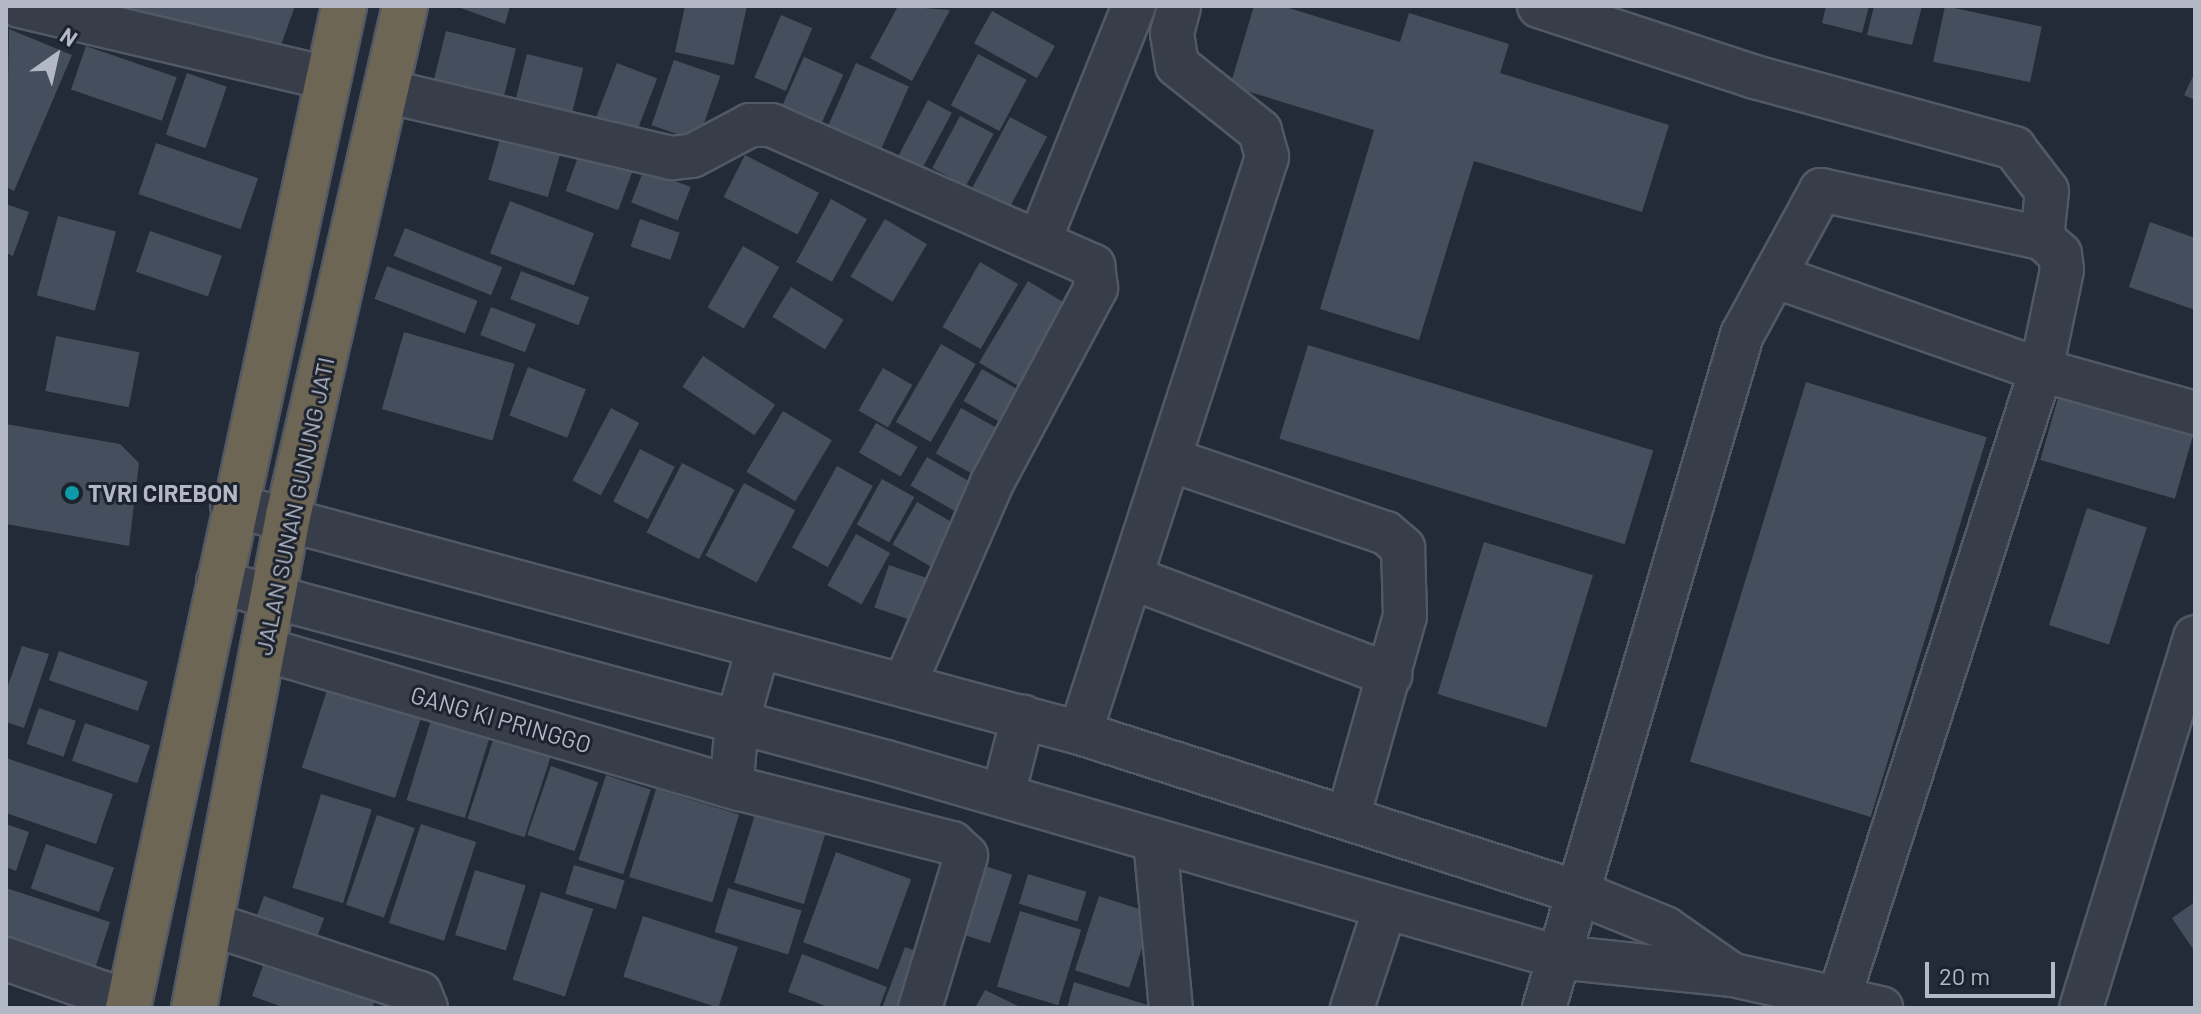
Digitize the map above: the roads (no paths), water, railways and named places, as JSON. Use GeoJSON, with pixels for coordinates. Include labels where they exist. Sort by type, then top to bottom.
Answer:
{"type":"FeatureCollection","features":[{"type":"Feature","properties":{"kind":"highway"},"geometry":{"type":"LineString","coordinates":[[128,1005],[232,505],[344,6]]}},
{"type":"Feature","properties":{"kind":"highway","name":"JALAN SUNAN GUNUNG JATI"},"geometry":{"type":"LineString","coordinates":[[194,1008],[288,516],[405,6]]}},
{"type":"Feature","properties":{"kind":"street"},"geometry":{"type":"LineString","coordinates":[[20,6],[328,78]]}},
{"type":"Feature","properties":{"kind":"street"},"geometry":{"type":"LineString","coordinates":[[1041,237],[1134,6]]}},
{"type":"Feature","properties":{"kind":"street"},"geometry":{"type":"LineString","coordinates":[[1080,733],[1267,157],[1260,131],[1177,65],[1172,33],[1179,6]]}},
{"type":"Feature","properties":{"kind":"street"},"geometry":{"type":"LineString","coordinates":[[1539,6],[1755,77],[2014,148],[2047,191],[2042,238]]}},
{"type":"Feature","properties":{"kind":"street"},"geometry":{"type":"LineString","coordinates":[[386,91],[672,158],[692,156],[750,125],[771,125],[1041,237],[1093,266],[1099,279],[992,483],[904,685]]}},
{"type":"Feature","properties":{"kind":"street"},"geometry":{"type":"LineString","coordinates":[[1544,1008],[1742,335],[1821,190],[2042,238],[2062,261],[2041,370],[1837,1004]]}},
{"type":"Feature","properties":{"kind":"street"},"geometry":{"type":"LineString","coordinates":[[1774,276],[2041,370],[2195,413]]}},
{"type":"Feature","properties":{"kind":"street"},"geometry":{"type":"LineString","coordinates":[[1171,460],[1386,533],[1403,548],[1405,616],[1348,818]]}},
{"type":"Feature","properties":{"kind":"street"},"geometry":{"type":"LineString","coordinates":[[232,505],[288,516],[758,649],[1080,733],[1577,892],[1665,928],[1733,975]]}},
{"type":"Feature","properties":{"kind":"street"},"geometry":{"type":"LineString","coordinates":[[1132,578],[1390,675]]}},
{"type":"Feature","properties":{"kind":"street"},"geometry":{"type":"LineString","coordinates":[[218,582],[273,593],[1003,795],[1558,957],[1733,975],[1837,1004],[1881,1008]]}},
{"type":"Feature","properties":{"kind":"street"},"geometry":{"type":"LineString","coordinates":[[2081,1008],[2195,637]]}},
{"type":"Feature","properties":{"kind":"street","name":"GANG KI PRINGGO"},"geometry":{"type":"LineString","coordinates":[[263,649],[740,789],[962,849],[966,866],[920,1008]]}},
{"type":"Feature","properties":{"kind":"street"},"geometry":{"type":"LineString","coordinates":[[740,789],[732,779],[737,722],[758,649]]}},
{"type":"Feature","properties":{"kind":"street"},"geometry":{"type":"LineString","coordinates":[[1003,795],[1023,717]]}},
{"type":"Feature","properties":{"kind":"street"},"geometry":{"type":"LineString","coordinates":[[1155,840],[1171,1008]]}},
{"type":"Feature","properties":{"kind":"street"},"geometry":{"type":"LineString","coordinates":[[1352,1008],[1385,908]]}},
{"type":"Feature","properties":{"kind":"street"},"geometry":{"type":"LineString","coordinates":[[211,924],[420,993],[426,1008]]}},
{"type":"Feature","properties":{"kind":"street"},"geometry":{"type":"LineString","coordinates":[[6,959],[128,1005]]}},
{"type":"Feature","properties":{"kind":"place","name":"TVRI CIREBON"},"geometry":{"type":"Point","coordinates":[72,493]}}]}
